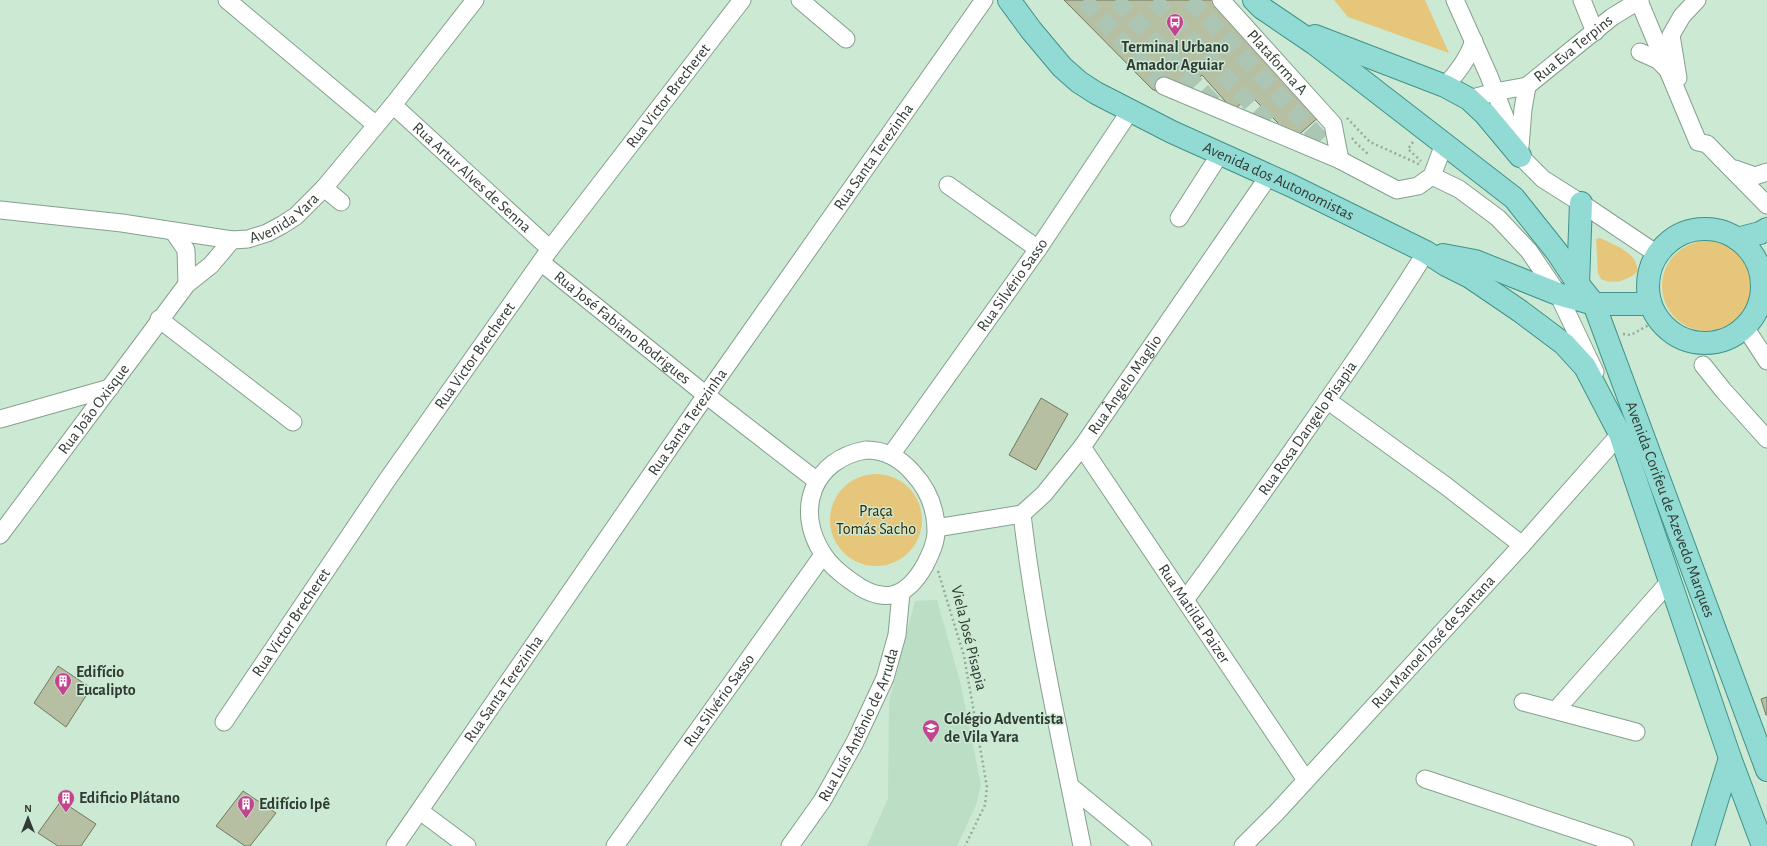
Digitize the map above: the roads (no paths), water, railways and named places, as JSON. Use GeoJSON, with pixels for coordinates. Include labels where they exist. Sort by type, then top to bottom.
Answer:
{"type":"FeatureCollection","features":[{"type":"Feature","properties":{"kind":"main road","name":"Avenida dos Autonomistas"},"geometry":{"type":"LineString","coordinates":[[1009,0],[1031,30],[1071,75],[1096,93],[1130,111],[1268,177],[1292,186],[1426,252],[1470,277],[1520,311],[1564,344]]}},
{"type":"Feature","properties":{"kind":"main road"},"geometry":{"type":"LineString","coordinates":[[1254,0],[1444,144]]}},
{"type":"Feature","properties":{"kind":"main road"},"geometry":{"type":"LineString","coordinates":[[1288,25],[1445,86],[1470,99],[1485,114],[1520,156]]}},
{"type":"Feature","properties":{"kind":"main road","name":"Avenida Corifeu de Azevedo Marques"},"geometry":{"type":"LineString","coordinates":[[1444,144],[1514,198],[1560,255],[1578,284],[1594,304],[1767,770]]}},
{"type":"Feature","properties":{"kind":"main road"},"geometry":{"type":"LineString","coordinates":[[1578,284],[1581,203]]}},
{"type":"Feature","properties":{"kind":"main road"},"geometry":{"type":"LineString","coordinates":[[1737,239],[1760,233],[1767,228]]}},
{"type":"Feature","properties":{"kind":"main road"},"geometry":{"type":"LineString","coordinates":[[1426,252],[1475,261],[1558,294],[1594,304],[1641,304],[1654,311],[1673,333],[1690,341],[1710,343],[1729,338],[1745,327],[1755,314],[1761,298],[1765,277],[1755,257],[1747,247],[1737,239],[1721,231],[1703,229],[1685,233],[1670,241],[1657,254],[1650,269],[1648,286],[1654,311]]}},
{"type":"Feature","properties":{"kind":"main road","name":"Avenida Corifeu de Azevedo Marques"},"geometry":{"type":"LineString","coordinates":[[1564,344],[1585,367],[1618,431],[1730,758],[1764,846]]}},
{"type":"Feature","properties":{"kind":"main road"},"geometry":{"type":"LineString","coordinates":[[1703,846],[1730,758]]}},
{"type":"Feature","properties":{"kind":"street","name":"Avenida Yara"},"geometry":{"type":"LineString","coordinates":[[0,210],[122,223],[232,240],[248,239],[267,233],[296,216],[324,188],[393,105],[475,0]]}},
{"type":"Feature","properties":{"kind":"street","name":"Rua Victor Brecheret"},"geometry":{"type":"LineString","coordinates":[[224,722],[387,480],[546,256],[742,0]]}},
{"type":"Feature","properties":{"kind":"street"},"geometry":{"type":"LineString","coordinates":[[800,0],[846,39]]}},
{"type":"Feature","properties":{"kind":"street","name":"Rua Santa Terezinha"},"geometry":{"type":"LineString","coordinates":[[395,846],[706,395],[984,0]]}},
{"type":"Feature","properties":{"kind":"street","name":"Plataforma A"},"geometry":{"type":"LineString","coordinates":[[1221,0],[1339,122],[1340,160]]}},
{"type":"Feature","properties":{"kind":"street"},"geometry":{"type":"LineString","coordinates":[[1456,0],[1520,156],[1543,179],[1657,254]]}},
{"type":"Feature","properties":{"kind":"street"},"geometry":{"type":"LineString","coordinates":[[1582,0],[1595,32]]}},
{"type":"Feature","properties":{"kind":"street"},"geometry":{"type":"LineString","coordinates":[[1640,0],[1698,142],[1706,144],[1733,169],[1767,205]]}},
{"type":"Feature","properties":{"kind":"street","name":"Rua Eva Terpins"},"geometry":{"type":"LineString","coordinates":[[1470,99],[1495,92],[1527,86],[1612,18],[1640,0]]}},
{"type":"Feature","properties":{"kind":"street"},"geometry":{"type":"LineString","coordinates":[[1681,100],[1677,63],[1670,35],[1682,16],[1698,0]]}},
{"type":"Feature","properties":{"kind":"street"},"geometry":{"type":"LineString","coordinates":[[234,2],[376,125]]}},
{"type":"Feature","properties":{"kind":"street"},"geometry":{"type":"LineString","coordinates":[[1445,86],[1460,70],[1469,56],[1474,41]]}},
{"type":"Feature","properties":{"kind":"street"},"geometry":{"type":"LineString","coordinates":[[1640,52],[1658,60],[1668,70]]}},
{"type":"Feature","properties":{"kind":"street"},"geometry":{"type":"LineString","coordinates":[[1164,86],[1340,160],[1398,190],[1418,186],[1432,176],[1444,144]]}},
{"type":"Feature","properties":{"kind":"street","name":"Rua Eva Terpins"},"geometry":{"type":"LineString","coordinates":[[1520,156],[1520,129],[1527,86]]}},
{"type":"Feature","properties":{"kind":"street","name":"Rua Artur Alves de Senna"},"geometry":{"type":"LineString","coordinates":[[393,105],[546,256]]}},
{"type":"Feature","properties":{"kind":"street","name":"Rua Silvério Sasso"},"geometry":{"type":"LineString","coordinates":[[891,455],[1038,249],[1130,111]]}},
{"type":"Feature","properties":{"kind":"street"},"geometry":{"type":"LineString","coordinates":[[1179,218],[1220,154]]}},
{"type":"Feature","properties":{"kind":"street"},"geometry":{"type":"LineString","coordinates":[[1733,169],[1755,176],[1767,172]]}},
{"type":"Feature","properties":{"kind":"street"},"geometry":{"type":"LineString","coordinates":[[1432,176],[1459,189],[1498,218],[1528,251],[1558,294],[1612,410],[1618,431]]}},
{"type":"Feature","properties":{"kind":"street","name":"Rua Ângelo Maglio"},"geometry":{"type":"LineString","coordinates":[[1022,514],[1044,494],[1082,447],[1268,177]]}},
{"type":"Feature","properties":{"kind":"street"},"geometry":{"type":"LineString","coordinates":[[948,185],[1038,249]]}},
{"type":"Feature","properties":{"kind":"street"},"geometry":{"type":"LineString","coordinates":[[324,188],[341,202]]}},
{"type":"Feature","properties":{"kind":"street"},"geometry":{"type":"LineString","coordinates":[[173,231],[186,250],[187,284]]}},
{"type":"Feature","properties":{"kind":"street","name":"Rua João Oxisque"},"geometry":{"type":"LineString","coordinates":[[0,535],[187,284],[211,264],[232,240]]}},
{"type":"Feature","properties":{"kind":"street","name":"Rua Rosa Dangelo Pisapia"},"geometry":{"type":"LineString","coordinates":[[1185,600],[1327,400],[1401,292],[1426,252]]}},
{"type":"Feature","properties":{"kind":"street","name":"Rua José Fabiano Rodrigues"},"geometry":{"type":"LineString","coordinates":[[546,256],[706,395],[817,481]]}},
{"type":"Feature","properties":{"kind":"street"},"geometry":{"type":"LineString","coordinates":[[159,320],[293,422]]}},
{"type":"Feature","properties":{"kind":"street"},"geometry":{"type":"LineString","coordinates":[[1745,327],[1767,360]]}},
{"type":"Feature","properties":{"kind":"street"},"geometry":{"type":"LineString","coordinates":[[1703,365],[1723,390],[1767,438]]}},
{"type":"Feature","properties":{"kind":"street"},"geometry":{"type":"LineString","coordinates":[[0,419],[110,388]]}},
{"type":"Feature","properties":{"kind":"street"},"geometry":{"type":"LineString","coordinates":[[1327,400],[1446,486],[1522,546]]}},
{"type":"Feature","properties":{"kind":"street","name":"Rua Manoel José de Santana"},"geometry":{"type":"LineString","coordinates":[[1242,846],[1276,813],[1522,546],[1618,431]]}},
{"type":"Feature","properties":{"kind":"street","name":"Rua Matilda Paizer"},"geometry":{"type":"LineString","coordinates":[[1082,447],[1306,780]]}},
{"type":"Feature","properties":{"kind":"street"},"geometry":{"type":"LineString","coordinates":[[874,450],[891,455],[904,463],[923,484],[931,502],[936,528],[932,552],[922,571],[901,593],[887,596],[876,595],[861,589],[843,575],[823,555],[813,532],[810,510],[812,494],[817,481],[828,467],[853,453],[874,450]]}},
{"type":"Feature","properties":{"kind":"street"},"geometry":{"type":"LineString","coordinates":[[936,528],[1022,514],[1029,575],[1082,846]]}},
{"type":"Feature","properties":{"kind":"street","name":"Rua Silvério Sasso"},"geometry":{"type":"LineString","coordinates":[[615,846],[823,555]]}},
{"type":"Feature","properties":{"kind":"street"},"geometry":{"type":"LineString","coordinates":[[1556,710],[1670,581]]}},
{"type":"Feature","properties":{"kind":"street","name":"Rua Luís Antônio de Arruda"},"geometry":{"type":"LineString","coordinates":[[790,846],[822,801],[851,748],[885,678],[897,635],[901,593]]}},
{"type":"Feature","properties":{"kind":"street"},"geometry":{"type":"LineString","coordinates":[[1523,702],[1636,732]]}},
{"type":"Feature","properties":{"kind":"street"},"geometry":{"type":"LineString","coordinates":[[1425,779],[1625,846]]}},
{"type":"Feature","properties":{"kind":"street"},"geometry":{"type":"LineString","coordinates":[[1070,786],[1143,846]]}},
{"type":"Feature","properties":{"kind":"street"},"geometry":{"type":"LineString","coordinates":[[420,810],[467,846]]}},
{"type":"Feature","properties":{"kind":"tunnel"},"geometry":{"type":"LineString","coordinates":[[1084,0],[1164,86]]}},
{"type":"Feature","properties":{"kind":"tunnel"},"geometry":{"type":"LineString","coordinates":[[1116,0],[1220,110]]}},
{"type":"Feature","properties":{"kind":"tunnel"},"geometry":{"type":"LineString","coordinates":[[1154,0],[1280,135]]}},
{"type":"Feature","properties":{"kind":"tunnel"},"geometry":{"type":"LineString","coordinates":[[1190,0],[1340,160]]}},
{"type":"Feature","properties":{"kind":"place","name":"Terminal Urbano Amador Aguiar"},"geometry":{"type":"Point","coordinates":[1175,37]}},
{"type":"Feature","properties":{"kind":"place","name":"Edifício Eucalipto"},"geometry":{"type":"Point","coordinates":[63,696]}},
{"type":"Feature","properties":{"kind":"place","name":"Colégio Adventista de Vila Yara"},"geometry":{"type":"Point","coordinates":[931,743]}},
{"type":"Feature","properties":{"kind":"place","name":"Edificio Plátano"},"geometry":{"type":"Point","coordinates":[66,813]}},
{"type":"Feature","properties":{"kind":"place","name":"Edifício Ipê"},"geometry":{"type":"Point","coordinates":[246,819]}},
{"type":"Feature","properties":{"kind":"park label","name":"Praça Tomás Sacho"},"geometry":{"type":"Point","coordinates":[876,520]}}]}
